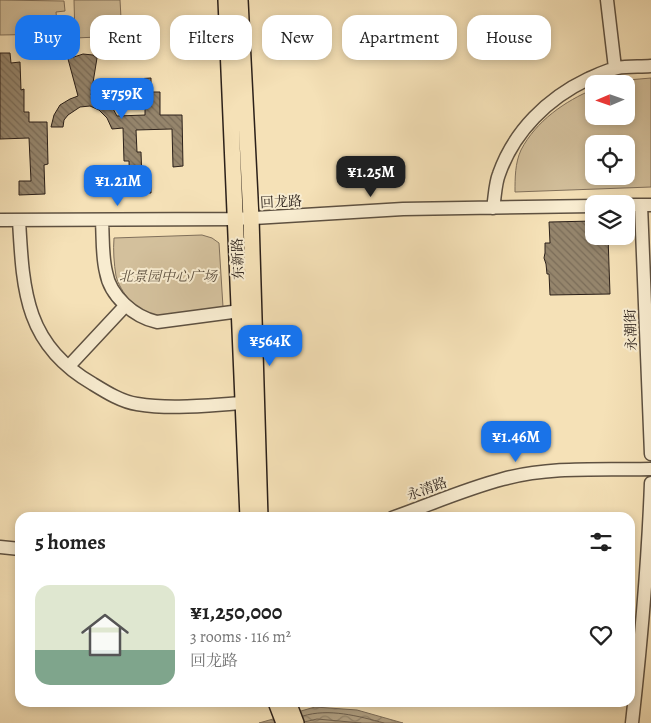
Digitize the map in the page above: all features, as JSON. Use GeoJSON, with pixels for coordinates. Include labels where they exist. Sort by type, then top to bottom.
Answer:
{"type":"FeatureCollection","features":[{"type":"Feature","properties":{"kind":"main road","name":"东新路"},"geometry":{"type":"LineString","coordinates":[[226,0],[243,219],[260,512]]}},
{"type":"Feature","properties":{"kind":"main road","name":"东新路"},"geometry":{"type":"LineString","coordinates":[[240,0],[243,219],[240,311],[248,512]]}},
{"type":"Feature","properties":{"kind":"street"},"geometry":{"type":"LineString","coordinates":[[607,0],[616,68]]}},
{"type":"Feature","properties":{"kind":"street"},"geometry":{"type":"LineString","coordinates":[[493,208],[498,175],[510,147],[526,126],[547,104],[572,86],[616,68],[651,66]]}},
{"type":"Feature","properties":{"kind":"street","name":"永潮街"},"geometry":{"type":"LineString","coordinates":[[646,205],[651,454]]}},
{"type":"Feature","properties":{"kind":"street","name":"回龙路"},"geometry":{"type":"LineString","coordinates":[[0,220],[243,219],[403,210],[585,206]]}},
{"type":"Feature","properties":{"kind":"street"},"geometry":{"type":"LineString","coordinates":[[19,220],[22,270],[26,293],[38,331],[53,352],[83,378],[135,404],[159,407],[244,403]]}},
{"type":"Feature","properties":{"kind":"street"},"geometry":{"type":"LineString","coordinates":[[102,220],[106,274],[116,294],[125,306],[146,320],[157,322],[240,311]]}},
{"type":"Feature","properties":{"kind":"street"},"geometry":{"type":"LineString","coordinates":[[69,366],[125,306]]}},
{"type":"Feature","properties":{"kind":"street","name":"永清路"},"geometry":{"type":"LineString","coordinates":[[410,512],[470,489],[504,479],[535,473],[651,469]]}},
{"type":"Feature","properties":{"kind":"street"},"geometry":{"type":"LineString","coordinates":[[635,696],[649,542],[651,483]]}},
{"type":"Feature","properties":{"kind":"street"},"geometry":{"type":"LineString","coordinates":[[0,547],[15,548]]}},
{"type":"Feature","properties":{"kind":"street"},"geometry":{"type":"LineString","coordinates":[[632,723],[634,707]]}},
{"type":"Feature","properties":{"kind":"green space"},"geometry":{"type":"Polygon","coordinates":[[[0,0],[64,1],[65,11],[56,12],[56,15],[15,15],[15,35],[0,35],[0,0]]]}},
{"type":"Feature","properties":{"kind":"green space"},"geometry":{"type":"Polygon","coordinates":[[[74,0],[120,0],[121,15],[90,15],[90,37],[80,38],[80,15],[74,15],[74,0]]]}},
{"type":"Feature","properties":{"kind":"green space"},"geometry":{"type":"Polygon","coordinates":[[[651,78],[651,187],[515,192],[519,155],[527,140],[552,113],[585,93],[585,125],[635,125],[635,79],[651,78]]]}},
{"type":"Feature","properties":{"kind":"green space","name":"北景园中心广场"},"geometry":{"type":"Polygon","coordinates":[[[202,235],[212,238],[219,243],[223,307],[162,318],[154,318],[143,313],[131,302],[118,282],[114,262],[114,238],[202,235]]]}},
{"type":"Feature","properties":{"kind":"water"},"geometry":{"type":"Polygon","coordinates":[[[315,707],[357,710],[403,723],[259,723],[315,707]]]}},
{"type":"Feature","properties":{"kind":"building"},"geometry":{"type":"Polygon","coordinates":[[[0,53],[10,53],[11,63],[20,62],[21,90],[24,89],[24,112],[29,112],[29,122],[47,122],[48,164],[44,165],[45,194],[19,195],[19,181],[31,181],[29,138],[0,139],[0,53]]]}},
{"type":"Feature","properties":{"kind":"building"},"geometry":{"type":"Polygon","coordinates":[[[80,55],[90,55],[90,60],[97,60],[91,95],[103,100],[112,107],[117,116],[145,115],[145,92],[160,92],[160,115],[182,115],[183,166],[173,167],[172,129],[136,130],[137,152],[141,152],[142,180],[151,180],[151,193],[130,193],[129,161],[124,161],[123,128],[112,129],[107,118],[99,110],[90,106],[80,107],[68,115],[64,120],[63,127],[51,127],[54,115],[60,105],[78,96],[68,60],[80,60],[80,55]]]}},
{"type":"Feature","properties":{"kind":"building"},"geometry":{"type":"Polygon","coordinates":[[[151,78],[151,89],[136,89],[136,79],[151,78]]]}},
{"type":"Feature","properties":{"kind":"building"},"geometry":{"type":"Polygon","coordinates":[[[585,221],[585,245],[608,245],[610,294],[550,295],[549,274],[547,274],[544,258],[545,243],[550,243],[549,222],[585,221]]]}}]}
